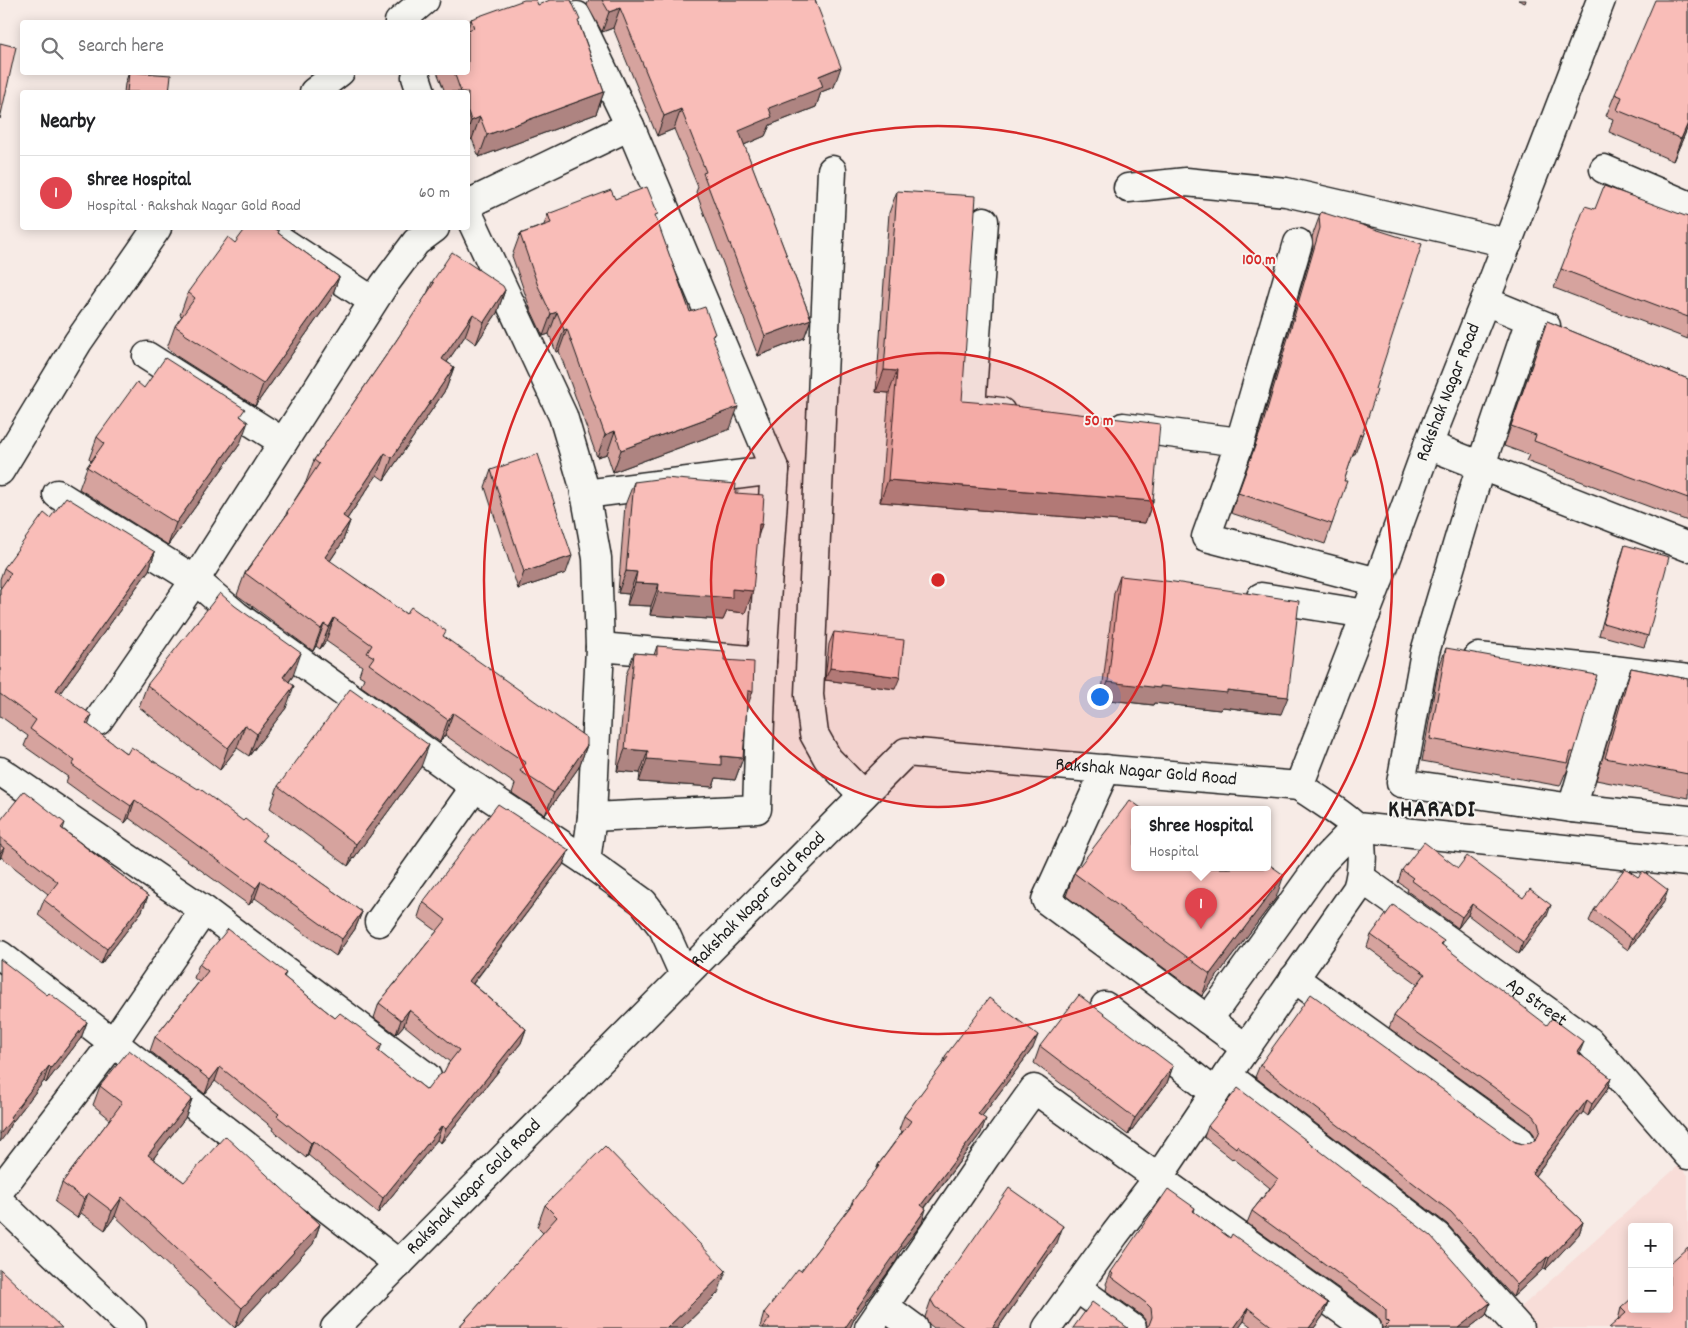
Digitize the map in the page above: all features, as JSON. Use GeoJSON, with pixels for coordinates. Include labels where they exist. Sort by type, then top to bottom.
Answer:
{"type":"FeatureCollection","features":[{"type":"Feature","properties":{"kind":"street"},"geometry":{"type":"LineString","coordinates":[[401,20],[425,0]]}},
{"type":"Feature","properties":{"kind":"street","name":"Rakshak Nagar Road"},"geometry":{"type":"LineString","coordinates":[[1299,786],[1366,614],[1428,444],[1486,301],[1601,0]]}},
{"type":"Feature","properties":{"kind":"street"},"geometry":{"type":"LineString","coordinates":[[577,16],[630,126],[775,470],[762,661],[757,809],[592,816]]}},
{"type":"Feature","properties":{"kind":"street"},"geometry":{"type":"LineString","coordinates":[[317,90],[336,75]]}},
{"type":"Feature","properties":{"kind":"street"},"geometry":{"type":"LineString","coordinates":[[470,203],[630,126]]}},
{"type":"Feature","properties":{"kind":"street"},"geometry":{"type":"LineString","coordinates":[[1604,169],[1688,205]]}},
{"type":"Feature","properties":{"kind":"street"},"geometry":{"type":"LineString","coordinates":[[832,170],[808,695],[814,734],[828,759],[863,795]]}},
{"type":"Feature","properties":{"kind":"street"},"geometry":{"type":"LineString","coordinates":[[1128,188],[1186,182],[1286,192],[1508,243]]}},
{"type":"Feature","properties":{"kind":"street"},"geometry":{"type":"LineString","coordinates":[[470,218],[563,416],[585,494],[597,558],[600,647],[592,816],[586,861]]}},
{"type":"Feature","properties":{"kind":"street"},"geometry":{"type":"LineString","coordinates":[[984,220],[971,408],[1028,416]]}},
{"type":"Feature","properties":{"kind":"street"},"geometry":{"type":"LineString","coordinates":[[0,471],[78,342],[156,230]]}},
{"type":"Feature","properties":{"kind":"street"},"geometry":{"type":"LineString","coordinates":[[265,230],[374,301]]}},
{"type":"Feature","properties":{"kind":"street"},"geometry":{"type":"LineString","coordinates":[[98,721],[195,580],[374,301],[416,242],[432,230]]}},
{"type":"Feature","properties":{"kind":"street"},"geometry":{"type":"LineString","coordinates":[[1298,243],[1240,442],[1206,537],[1378,582]]}},
{"type":"Feature","properties":{"kind":"street"},"geometry":{"type":"LineString","coordinates":[[1486,301],[1565,334]]}},
{"type":"Feature","properties":{"kind":"street"},"geometry":{"type":"LineString","coordinates":[[1530,320],[1481,465],[1425,652],[1401,783],[1572,808],[1688,820]]}},
{"type":"Feature","properties":{"kind":"street"},"geometry":{"type":"LineString","coordinates":[[147,356],[283,442]]}},
{"type":"Feature","properties":{"kind":"street"},"geometry":{"type":"LineString","coordinates":[[1096,424],[1240,442]]}},
{"type":"Feature","properties":{"kind":"street"},"geometry":{"type":"LineString","coordinates":[[1428,444],[1688,547]]}},
{"type":"Feature","properties":{"kind":"street"},"geometry":{"type":"LineString","coordinates":[[585,494],[775,470]]}},
{"type":"Feature","properties":{"kind":"street"},"geometry":{"type":"LineString","coordinates":[[57,494],[195,580],[236,615],[475,787],[586,861],[642,902],[662,928],[684,975]]}},
{"type":"Feature","properties":{"kind":"street"},"geometry":{"type":"LineString","coordinates":[[1238,594],[1366,614]]}},
{"type":"Feature","properties":{"kind":"street"},"geometry":{"type":"LineString","coordinates":[[600,647],[762,661]]}},
{"type":"Feature","properties":{"kind":"street"},"geometry":{"type":"LineString","coordinates":[[1425,652],[1613,670],[1688,680]]}},
{"type":"Feature","properties":{"kind":"street"},"geometry":{"type":"LineString","coordinates":[[1572,808],[1613,670]]}},
{"type":"Feature","properties":{"kind":"street","name":"Rakshak Nagar Gold Road"},"geometry":{"type":"LineString","coordinates":[[335,1328],[906,752],[1299,786]]}},
{"type":"Feature","properties":{"kind":"street"},"geometry":{"type":"LineString","coordinates":[[1106,769],[1046,900],[1246,1048]]}},
{"type":"Feature","properties":{"kind":"street"},"geometry":{"type":"LineString","coordinates":[[0,771],[204,910],[426,1077]]}},
{"type":"Feature","properties":{"kind":"street"},"geometry":{"type":"LineString","coordinates":[[1299,786],[1356,826],[1688,862]]}},
{"type":"Feature","properties":{"kind":"street"},"geometry":{"type":"LineString","coordinates":[[378,922],[475,787]]}},
{"type":"Feature","properties":{"kind":"street"},"geometry":{"type":"LineString","coordinates":[[1208,1020],[1321,864],[1356,826]]}},
{"type":"Feature","properties":{"kind":"street"},"geometry":{"type":"LineString","coordinates":[[1048,1328],[1115,1234],[1158,1178],[1357,889],[1361,878],[1361,844],[1356,826]]}},
{"type":"Feature","properties":{"kind":"street","name":"Ap Street"},"geometry":{"type":"LineString","coordinates":[[1361,878],[1589,1041],[1688,1154]]}},
{"type":"Feature","properties":{"kind":"street"},"geometry":{"type":"LineString","coordinates":[[0,1190],[113,1042],[204,910]]}},
{"type":"Feature","properties":{"kind":"street"},"geometry":{"type":"LineString","coordinates":[[0,955],[399,1264]]}},
{"type":"Feature","properties":{"kind":"street"},"geometry":{"type":"LineString","coordinates":[[1294,978],[1520,1141]]}},
{"type":"Feature","properties":{"kind":"street"},"geometry":{"type":"LineString","coordinates":[[1105,1006],[1221,1084],[1437,1236],[1518,1328]]}},
{"type":"Feature","properties":{"kind":"street"},"geometry":{"type":"LineString","coordinates":[[868,1328],[1034,1089],[1367,1328]]}},
{"type":"Feature","properties":{"kind":"street"},"geometry":{"type":"LineString","coordinates":[[0,1202],[132,1328]]}},
{"type":"Feature","properties":{"kind":"street"},"geometry":{"type":"LineString","coordinates":[[1077,1288],[1132,1328]]}},
{"type":"Feature","properties":{"kind":"street"},"geometry":{"type":"LineString","coordinates":[[884,1306],[914,1328]]}},
{"type":"Feature","properties":{"kind":"shaded area"},"geometry":{"type":"Polygon","coordinates":[[[1679,1165],[1688,1175],[1688,1328],[1535,1328],[1519,1309],[1679,1165]]]}},
{"type":"Feature","properties":{"kind":"building"},"geometry":{"type":"Polygon","coordinates":[[[524,0],[536,0],[538,5],[550,0],[571,0],[580,20],[578,21],[604,92],[487,135],[480,117],[471,121],[470,90],[460,90],[455,75],[470,75],[470,29],[474,28],[471,19],[524,0]]]}},
{"type":"Feature","properties":{"kind":"building"},"geometry":{"type":"Polygon","coordinates":[[[602,0],[815,0],[841,67],[819,76],[823,87],[769,108],[772,117],[739,131],[811,319],[765,336],[703,173],[706,172],[681,109],[664,116],[620,8],[609,12],[602,0]]]}},
{"type":"Feature","properties":{"kind":"building"},"geometry":{"type":"Polygon","coordinates":[[[1655,0],[1688,0],[1688,123],[1681,139],[1659,129],[1659,127],[1617,110],[1622,97],[1615,94],[1655,0]]]}},
{"type":"Feature","properties":{"kind":"building"},"geometry":{"type":"Polygon","coordinates":[[[0,43],[16,47],[0,119],[0,43]]]}},
{"type":"Feature","properties":{"kind":"building"},"geometry":{"type":"Polygon","coordinates":[[[129,75],[171,75],[169,90],[127,90],[129,75]]]}},
{"type":"Feature","properties":{"kind":"building"},"geometry":{"type":"Polygon","coordinates":[[[1604,186],[1688,217],[1688,317],[1561,269],[1585,206],[1595,209],[1604,186]]]}},
{"type":"Feature","properties":{"kind":"building"},"geometry":{"type":"Polygon","coordinates":[[[647,187],[658,214],[655,215],[690,312],[705,307],[715,334],[712,335],[738,407],[621,450],[615,431],[605,435],[567,329],[564,330],[557,312],[551,314],[538,286],[520,234],[551,223],[548,214],[611,190],[615,199],[647,187]]]}},
{"type":"Feature","properties":{"kind":"building"},"geometry":{"type":"Polygon","coordinates":[[[897,191],[976,196],[962,401],[1160,424],[1153,501],[888,480],[897,371],[884,370],[897,191]]]}},
{"type":"Feature","properties":{"kind":"building"},"geometry":{"type":"Polygon","coordinates":[[[1321,212],[1422,244],[1375,389],[1377,390],[1344,481],[1347,481],[1332,524],[1238,493],[1262,427],[1320,228],[1319,217],[1321,212]]]}},
{"type":"Feature","properties":{"kind":"building"},"geometry":{"type":"Polygon","coordinates":[[[245,230],[277,230],[278,233],[339,277],[263,384],[175,326],[195,298],[188,292],[228,237],[235,243],[245,230]]]}},
{"type":"Feature","properties":{"kind":"building"},"geometry":{"type":"Polygon","coordinates":[[[452,252],[503,286],[505,290],[484,322],[473,314],[442,359],[454,367],[392,458],[385,453],[343,516],[350,521],[325,557],[406,614],[411,607],[446,631],[443,636],[587,738],[587,745],[554,793],[520,771],[526,763],[453,713],[448,720],[369,664],[374,657],[367,653],[372,645],[334,618],[329,627],[324,624],[321,629],[245,573],[288,513],[319,464],[314,460],[396,341],[452,252]]]}},
{"type":"Feature","properties":{"kind":"building"},"geometry":{"type":"Polygon","coordinates":[[[1547,321],[1688,379],[1688,498],[1534,441],[1536,435],[1511,426],[1547,321]]]}},
{"type":"Feature","properties":{"kind":"building"},"geometry":{"type":"Polygon","coordinates":[[[165,358],[245,409],[240,416],[248,422],[176,523],[87,467],[104,443],[97,437],[137,382],[144,388],[165,358]]]}},
{"type":"Feature","properties":{"kind":"building"},"geometry":{"type":"Polygon","coordinates":[[[538,454],[572,556],[524,572],[491,470],[538,454]]]}},
{"type":"Feature","properties":{"kind":"building"},"geometry":{"type":"Polygon","coordinates":[[[665,478],[736,484],[735,493],[764,495],[762,524],[759,524],[753,591],[732,589],[732,598],[658,592],[659,584],[635,583],[637,572],[626,571],[634,482],[665,478]]]}},
{"type":"Feature","properties":{"kind":"building"},"geometry":{"type":"Polygon","coordinates":[[[66,497],[155,552],[56,690],[92,715],[86,723],[127,754],[131,747],[199,788],[243,821],[245,819],[266,835],[262,840],[362,912],[342,939],[261,881],[256,888],[135,800],[131,806],[72,765],[75,761],[30,729],[36,720],[0,694],[0,589],[11,573],[4,568],[44,513],[50,518],[66,497]]]}},
{"type":"Feature","properties":{"kind":"building"},"geometry":{"type":"Polygon","coordinates":[[[1625,545],[1669,557],[1648,636],[1603,623],[1625,545]]]}},
{"type":"Feature","properties":{"kind":"building"},"geometry":{"type":"Polygon","coordinates":[[[1120,576],[1174,582],[1299,601],[1288,697],[1227,690],[1227,693],[1108,682],[1120,576]]]}},
{"type":"Feature","properties":{"kind":"building"},"geometry":{"type":"Polygon","coordinates":[[[220,593],[235,606],[301,653],[283,677],[294,686],[257,734],[245,725],[228,748],[147,685],[220,593]]]}},
{"type":"Feature","properties":{"kind":"building"},"geometry":{"type":"Polygon","coordinates":[[[834,632],[904,640],[900,677],[830,668],[834,632]]]}},
{"type":"Feature","properties":{"kind":"building"},"geometry":{"type":"Polygon","coordinates":[[[657,646],[725,651],[724,660],[754,662],[753,691],[748,691],[743,758],[721,756],[721,765],[647,759],[648,751],[625,749],[634,653],[657,655],[657,646]]]}},
{"type":"Feature","properties":{"kind":"building"},"geometry":{"type":"Polygon","coordinates":[[[1446,648],[1597,675],[1574,752],[1571,752],[1568,763],[1430,739],[1446,648]]]}},
{"type":"Feature","properties":{"kind":"building"},"geometry":{"type":"Polygon","coordinates":[[[1631,668],[1688,679],[1688,774],[1605,758],[1631,668]]]}},
{"type":"Feature","properties":{"kind":"building"},"geometry":{"type":"Polygon","coordinates":[[[350,689],[429,745],[356,844],[278,786],[350,689]]]}},
{"type":"Feature","properties":{"kind":"building"},"geometry":{"type":"Polygon","coordinates":[[[24,791],[65,823],[61,828],[148,896],[107,949],[44,900],[58,882],[0,837],[0,821],[24,791]]]}},
{"type":"Feature","properties":{"kind":"building"},"geometry":{"type":"Polygon","coordinates":[[[1130,800],[1138,806],[1131,806],[1131,871],[1271,871],[1271,866],[1284,875],[1210,974],[1074,873],[1130,800]]]}},
{"type":"Feature","properties":{"kind":"building"},"geometry":{"type":"Polygon","coordinates":[[[498,804],[569,850],[469,981],[526,1029],[446,1129],[442,1126],[383,1198],[313,1141],[311,1143],[277,1116],[279,1114],[220,1067],[210,1080],[155,1037],[208,971],[199,964],[228,929],[286,973],[283,976],[335,1018],[340,1013],[382,1044],[377,1050],[427,1090],[437,1077],[444,1072],[459,1050],[409,1010],[401,1020],[379,1003],[446,920],[423,902],[498,804]]]}},
{"type":"Feature","properties":{"kind":"building"},"geometry":{"type":"Polygon","coordinates":[[[1424,842],[1458,868],[1467,856],[1523,898],[1530,889],[1551,905],[1523,942],[1472,904],[1462,917],[1411,880],[1413,878],[1402,870],[1424,842]]]}},
{"type":"Feature","properties":{"kind":"building"},"geometry":{"type":"Polygon","coordinates":[[[0,845],[4,848],[0,853],[0,845]]]}},
{"type":"Feature","properties":{"kind":"building"},"geometry":{"type":"Polygon","coordinates":[[[1625,868],[1638,877],[1643,871],[1668,890],[1632,939],[1594,910],[1625,868]]]}},
{"type":"Feature","properties":{"kind":"building"},"geometry":{"type":"Polygon","coordinates":[[[1393,905],[1444,941],[1441,944],[1547,1025],[1552,1018],[1584,1042],[1577,1052],[1611,1078],[1592,1104],[1587,1100],[1532,1173],[1583,1222],[1549,1258],[1547,1257],[1517,1285],[1451,1212],[1260,1065],[1311,994],[1515,1142],[1531,1143],[1537,1138],[1540,1130],[1534,1116],[1394,1016],[1425,974],[1371,935],[1393,905]]]}},
{"type":"Feature","properties":{"kind":"building"},"geometry":{"type":"Polygon","coordinates":[[[0,959],[47,995],[49,993],[87,1022],[51,1068],[49,1066],[10,1117],[12,1119],[0,1134],[0,959]]]}},
{"type":"Feature","properties":{"kind":"building"},"geometry":{"type":"Polygon","coordinates":[[[1079,995],[1173,1066],[1135,1118],[1040,1046],[1079,995]]]}},
{"type":"Feature","properties":{"kind":"building"},"geometry":{"type":"Polygon","coordinates":[[[989,998],[1038,1035],[978,1114],[986,1119],[921,1205],[926,1209],[856,1312],[845,1328],[763,1328],[770,1318],[764,1313],[798,1269],[801,1271],[853,1203],[878,1165],[911,1121],[904,1116],[948,1057],[946,1055],[989,998]]]}},
{"type":"Feature","properties":{"kind":"building"},"geometry":{"type":"Polygon","coordinates":[[[129,1050],[192,1099],[148,1155],[184,1182],[225,1136],[320,1224],[242,1308],[122,1197],[112,1211],[88,1193],[84,1199],[62,1183],[122,1103],[100,1086],[129,1050]]]}},
{"type":"Feature","properties":{"kind":"building"},"geometry":{"type":"Polygon","coordinates":[[[1238,1088],[1431,1236],[1490,1303],[1458,1328],[1384,1328],[1389,1323],[1386,1320],[1386,1310],[1380,1304],[1252,1211],[1278,1179],[1237,1146],[1236,1148],[1208,1126],[1238,1088]]]}},
{"type":"Feature","properties":{"kind":"building"},"geometry":{"type":"Polygon","coordinates":[[[605,1146],[726,1271],[667,1328],[458,1328],[557,1217],[545,1205],[605,1146]]]}},
{"type":"Feature","properties":{"kind":"building"},"geometry":{"type":"Polygon","coordinates":[[[1009,1188],[1063,1226],[992,1328],[965,1328],[935,1307],[931,1300],[1009,1188]]]}},
{"type":"Feature","properties":{"kind":"building"},"geometry":{"type":"Polygon","coordinates":[[[1168,1189],[1195,1208],[1193,1211],[1230,1238],[1232,1234],[1328,1303],[1309,1328],[1274,1328],[1248,1308],[1234,1328],[1145,1328],[1149,1325],[1152,1317],[1151,1308],[1111,1277],[1113,1274],[1111,1272],[1168,1189]]]}},
{"type":"Feature","properties":{"kind":"building"},"geometry":{"type":"Polygon","coordinates":[[[1688,1247],[1688,1328],[1609,1328],[1626,1313],[1621,1308],[1628,1302],[1628,1313],[1673,1313],[1673,1260],[1688,1247]]]}},
{"type":"Feature","properties":{"kind":"building"},"geometry":{"type":"Polygon","coordinates":[[[0,1269],[62,1328],[0,1328],[0,1269]]]}},
{"type":"Feature","properties":{"kind":"building"},"geometry":{"type":"Polygon","coordinates":[[[1092,1302],[1128,1328],[1073,1328],[1092,1302]]]}},
{"type":"Feature","properties":{"kind":"place","name":"Shree Hospital"},"geometry":{"type":"Point","coordinates":[1201,929]}},
{"type":"Feature","properties":{"kind":"district","name":"KHARADI"},"geometry":{"type":"Point","coordinates":[1432,811]}}]}
